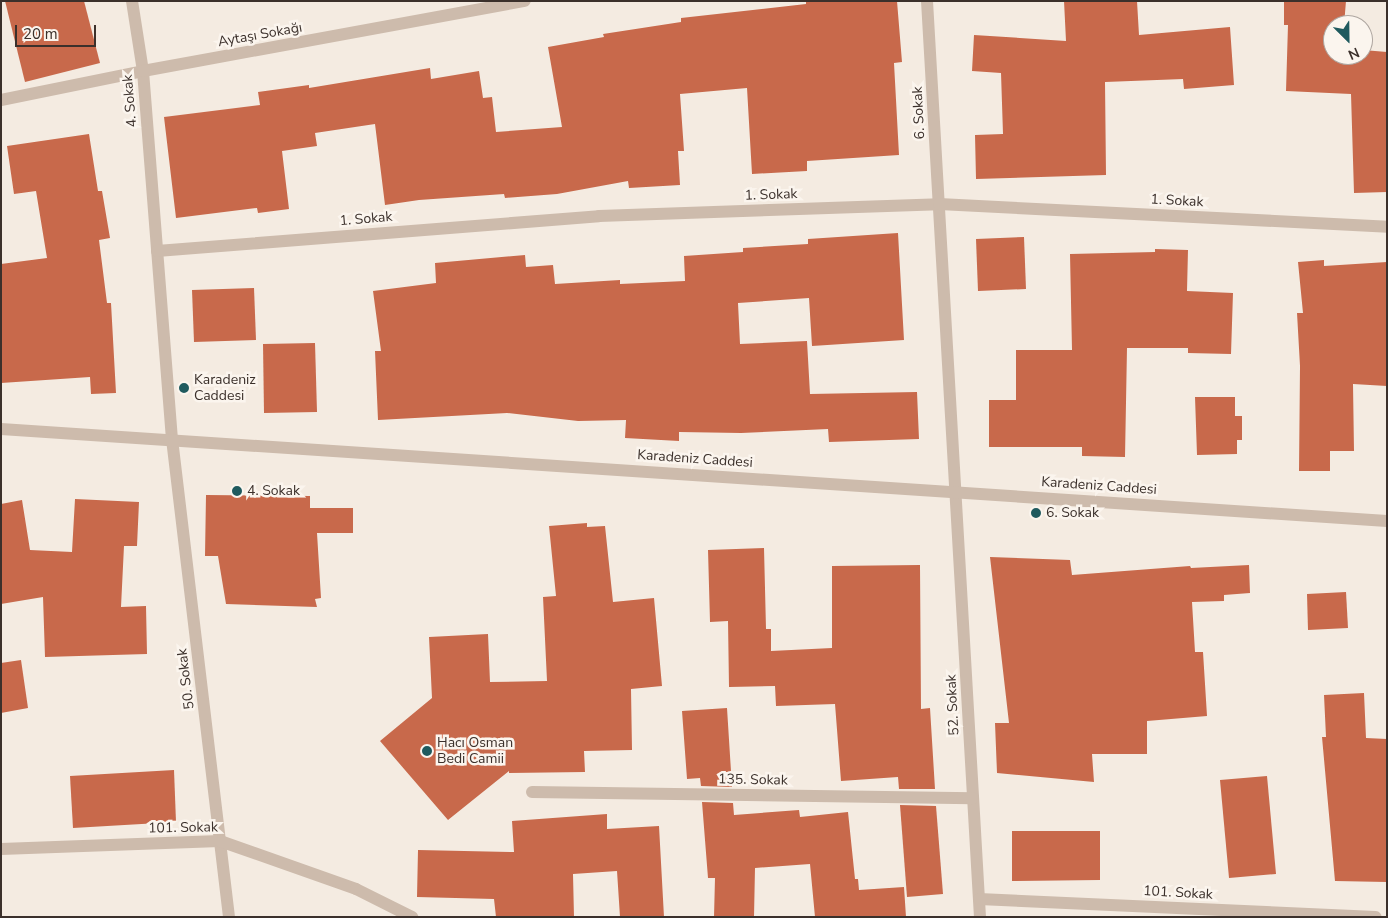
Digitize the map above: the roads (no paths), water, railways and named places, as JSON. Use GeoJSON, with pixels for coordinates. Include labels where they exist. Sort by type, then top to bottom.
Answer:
{"type":"FeatureCollection","features":[{"type":"Feature","properties":{"kind":"street","name":"4. Sokak"},"geometry":{"type":"LineString","coordinates":[[132,1],[143,71],[172,439]]}},
{"type":"Feature","properties":{"kind":"street","name":"Aytaşı Sokağı"},"geometry":{"type":"LineString","coordinates":[[1,100],[143,71],[525,1]]}},
{"type":"Feature","properties":{"kind":"street","name":"6. Sokak"},"geometry":{"type":"LineString","coordinates":[[927,1],[956,492]]}},
{"type":"Feature","properties":{"kind":"street","name":"1. Sokak"},"geometry":{"type":"LineString","coordinates":[[157,251],[599,216],[939,204],[1387,227]]}},
{"type":"Feature","properties":{"kind":"street","name":"Karadeniz Caddesi"},"geometry":{"type":"LineString","coordinates":[[1,429],[1387,521]]}},
{"type":"Feature","properties":{"kind":"street","name":"50. Sokak"},"geometry":{"type":"LineString","coordinates":[[172,439],[229,917]]}},
{"type":"Feature","properties":{"kind":"street","name":"52. Sokak"},"geometry":{"type":"LineString","coordinates":[[956,492],[980,917]]}},
{"type":"Feature","properties":{"kind":"street","name":"135. Sokak"},"geometry":{"type":"LineString","coordinates":[[532,792],[973,798]]}},
{"type":"Feature","properties":{"kind":"street","name":"101. Sokak"},"geometry":{"type":"LineString","coordinates":[[1,849],[220,841],[356,889],[412,917]]}},
{"type":"Feature","properties":{"kind":"street","name":"101. Sokak"},"geometry":{"type":"LineString","coordinates":[[979,899],[1376,917]]}},
{"type":"Feature","properties":{"kind":"place","name":"Karadeniz Caddesi"},"geometry":{"type":"Point","coordinates":[184,388]}},
{"type":"Feature","properties":{"kind":"place","name":"4. Sokak"},"geometry":{"type":"Point","coordinates":[237,491]}},
{"type":"Feature","properties":{"kind":"place","name":"6. Sokak"},"geometry":{"type":"Point","coordinates":[1036,513]}},
{"type":"Feature","properties":{"kind":"place","name":"Hacı Osman Bedi Camii"},"geometry":{"type":"Point","coordinates":[427,751]}}]}
